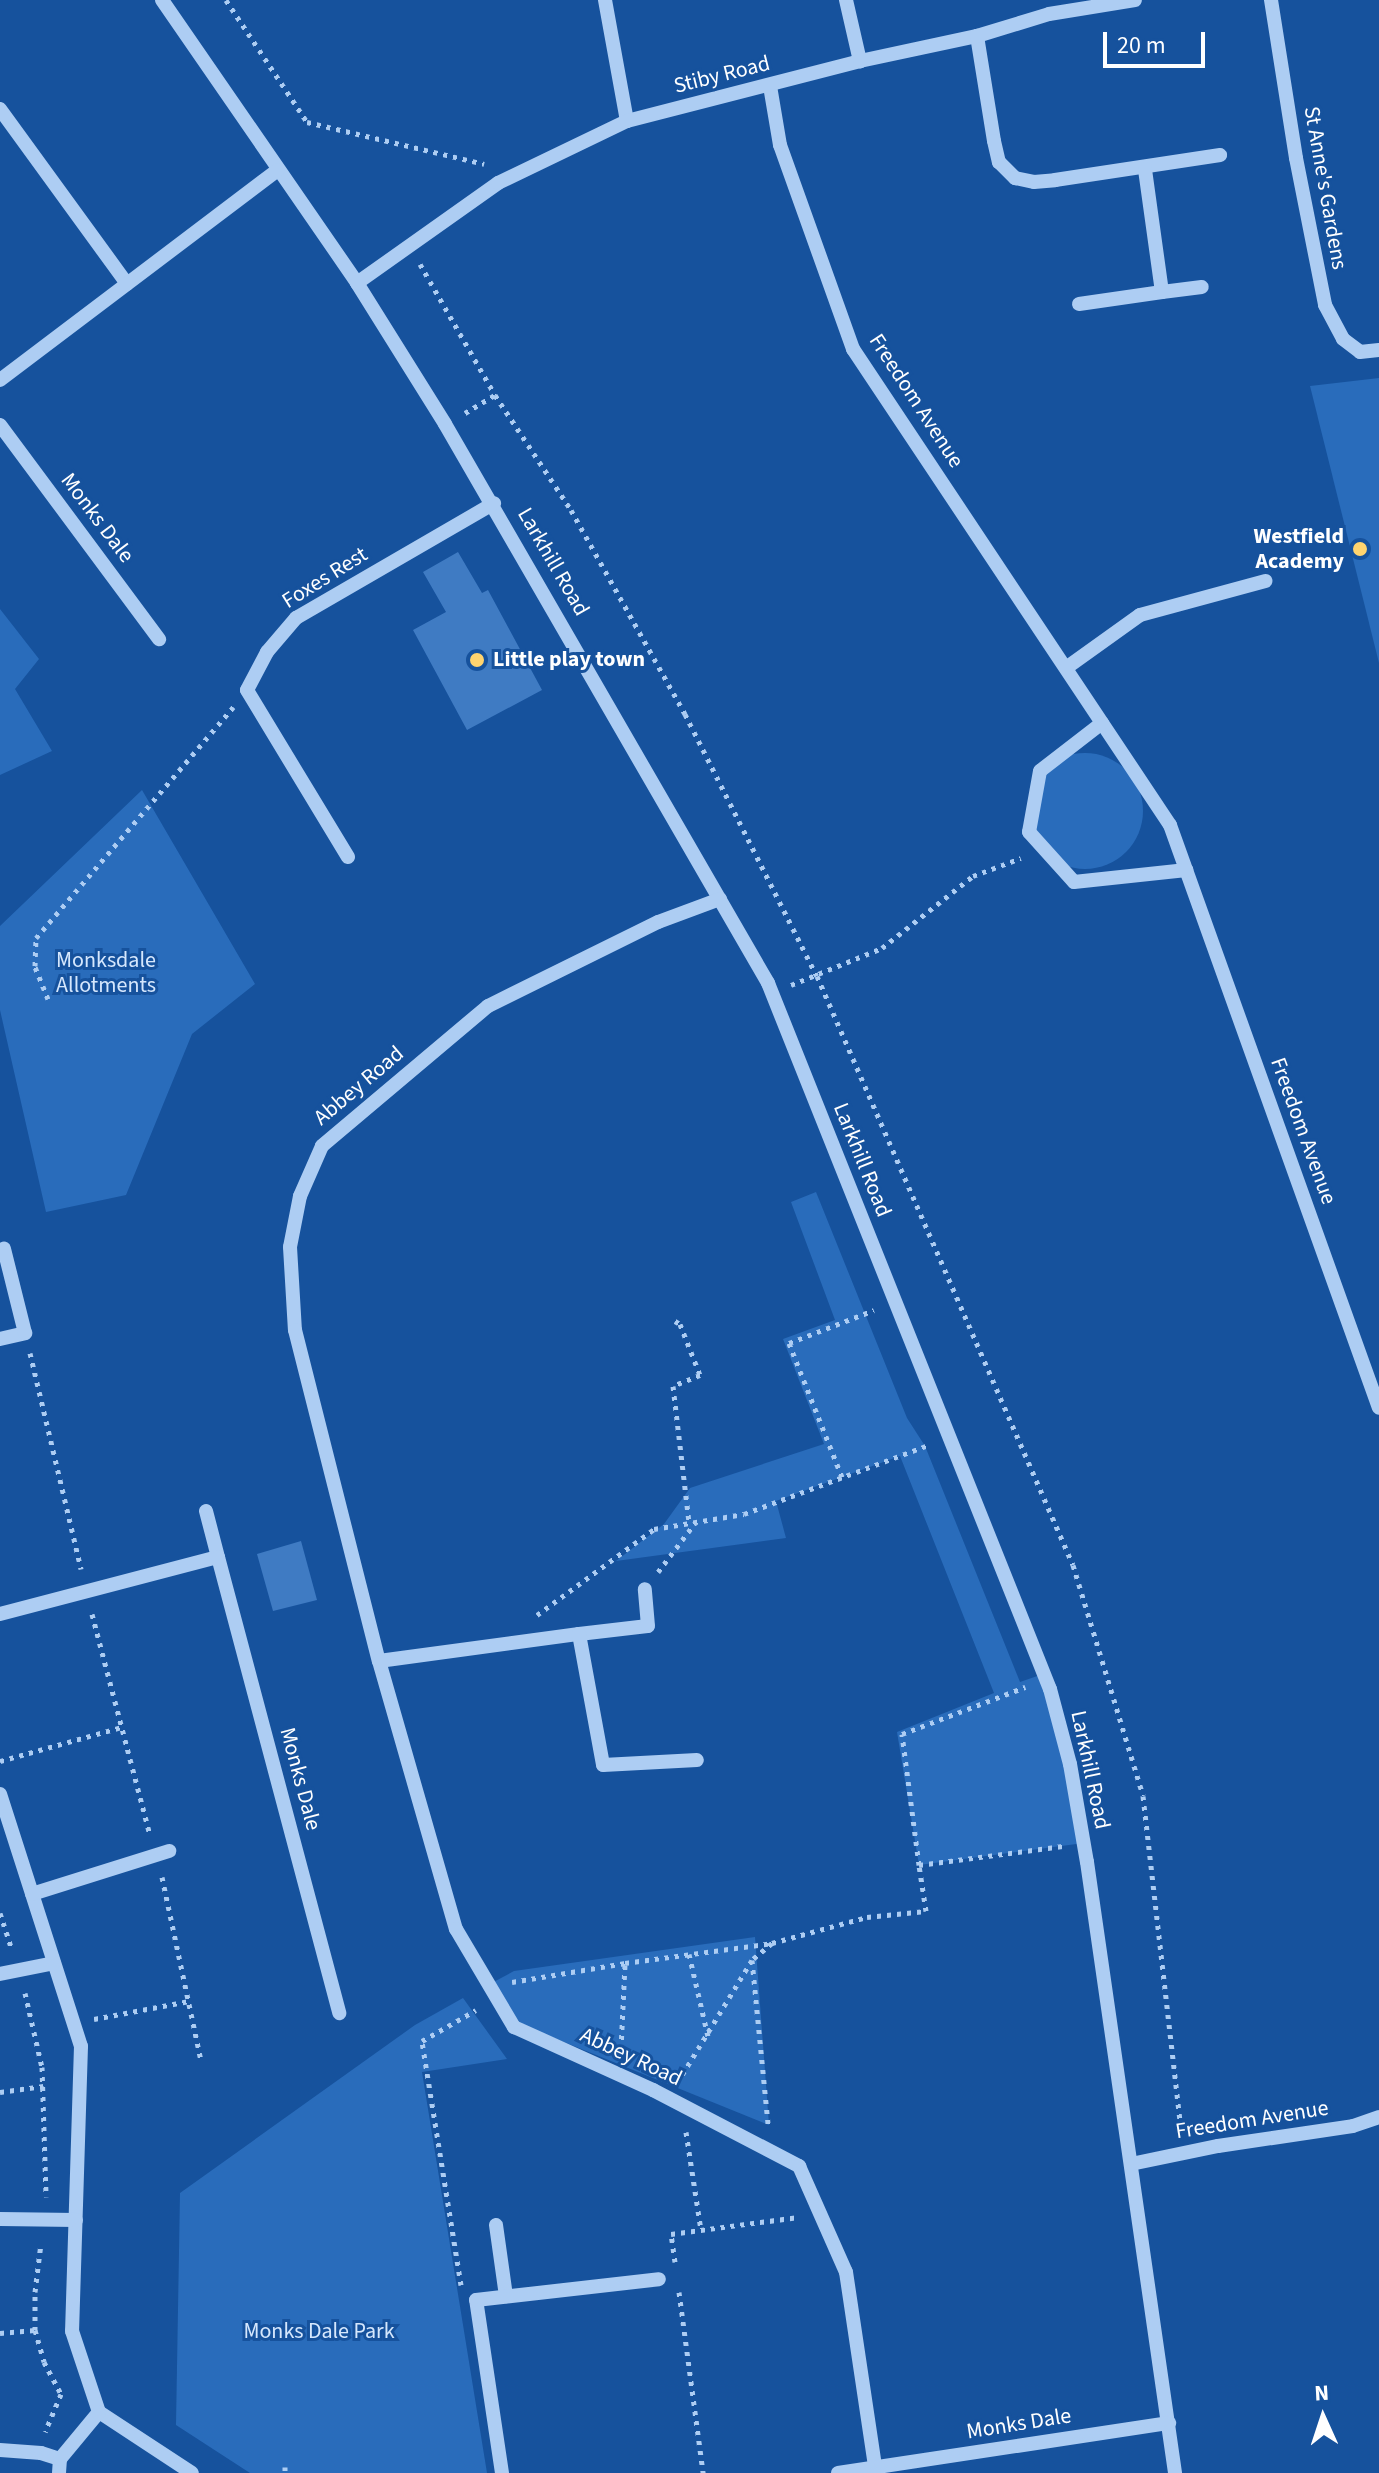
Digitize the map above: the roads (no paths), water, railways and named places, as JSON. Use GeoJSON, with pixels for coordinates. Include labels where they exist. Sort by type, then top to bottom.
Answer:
{"type":"FeatureCollection","features":[{"type":"Feature","properties":{"kind":"street","name":"Larkhill Road"},"geometry":{"type":"LineString","coordinates":[[162,0],[357,283],[494,503],[772,993],[1045,1679],[1070,1764],[1175,2473]]}},
{"type":"Feature","properties":{"kind":"street"},"geometry":{"type":"LineString","coordinates":[[605,0],[627,121]]}},
{"type":"Feature","properties":{"kind":"street"},"geometry":{"type":"LineString","coordinates":[[846,0],[860,61]]}},
{"type":"Feature","properties":{"kind":"street","name":"Stiby Road"},"geometry":{"type":"LineString","coordinates":[[357,283],[458,209],[520,172],[627,121],[860,61],[977,36],[1049,14],[1135,0]]}},
{"type":"Feature","properties":{"kind":"street","name":"St Anne's Gardens"},"geometry":{"type":"LineString","coordinates":[[1271,0],[1296,158],[1325,305],[1343,339],[1360,352],[1379,350]]}},
{"type":"Feature","properties":{"kind":"street"},"geometry":{"type":"LineString","coordinates":[[977,36],[999,162],[1015,178],[1034,182],[1145,169],[1220,155]]}},
{"type":"Feature","properties":{"kind":"street","name":"Freedom Avenue"},"geometry":{"type":"LineString","coordinates":[[770,86],[780,145],[853,349],[1170,825],[1379,1408]]}},
{"type":"Feature","properties":{"kind":"street"},"geometry":{"type":"LineString","coordinates":[[0,109],[127,284]]}},
{"type":"Feature","properties":{"kind":"street"},"geometry":{"type":"LineString","coordinates":[[1145,169],[1162,292]]}},
{"type":"Feature","properties":{"kind":"street"},"geometry":{"type":"LineString","coordinates":[[0,380],[278,170]]}},
{"type":"Feature","properties":{"kind":"street"},"geometry":{"type":"LineString","coordinates":[[1079,304],[1202,287]]}},
{"type":"Feature","properties":{"kind":"street","name":"Monks Dale"},"geometry":{"type":"LineString","coordinates":[[0,425],[159,639]]}},
{"type":"Feature","properties":{"kind":"street","name":"Foxes Rest"},"geometry":{"type":"LineString","coordinates":[[348,857],[247,690],[267,652],[296,618],[494,503]]}},
{"type":"Feature","properties":{"kind":"street"},"geometry":{"type":"LineString","coordinates":[[1066,668],[1140,615],[1265,581]]}},
{"type":"Feature","properties":{"kind":"street"},"geometry":{"type":"LineString","coordinates":[[1102,723],[1040,771],[1029,832],[1074,882],[1186,870]]}},
{"type":"Feature","properties":{"kind":"street","name":"Abbey Road"},"geometry":{"type":"LineString","coordinates":[[720,899],[658,922],[488,1006],[322,1146],[300,1196],[290,1247],[295,1330],[379,1661],[456,1929],[491,1993],[514,2027],[667,2097],[799,2166],[846,2272],[876,2471]]}},
{"type":"Feature","properties":{"kind":"street"},"geometry":{"type":"LineString","coordinates":[[0,1339],[25,1333],[4,1249]]}},
{"type":"Feature","properties":{"kind":"street","name":"Monks Dale"},"geometry":{"type":"LineString","coordinates":[[206,1511],[339,2013]]}},
{"type":"Feature","properties":{"kind":"street"},"geometry":{"type":"LineString","coordinates":[[0,1614],[86,1589],[218,1557]]}},
{"type":"Feature","properties":{"kind":"street"},"geometry":{"type":"LineString","coordinates":[[379,1661],[648,1626],[645,1589]]}},
{"type":"Feature","properties":{"kind":"street"},"geometry":{"type":"LineString","coordinates":[[579,1634],[603,1765],[697,1760]]}},
{"type":"Feature","properties":{"kind":"street"},"geometry":{"type":"LineString","coordinates":[[0,1794],[81,2046],[72,2331],[99,2412],[192,2473]]}},
{"type":"Feature","properties":{"kind":"street"},"geometry":{"type":"LineString","coordinates":[[32,1894],[162,1853]]}},
{"type":"Feature","properties":{"kind":"street"},"geometry":{"type":"LineString","coordinates":[[0,1974],[54,1963]]}},
{"type":"Feature","properties":{"kind":"street","name":"Freedom Avenue"},"geometry":{"type":"LineString","coordinates":[[1131,2164],[1218,2146],[1353,2126],[1379,2117]]}},
{"type":"Feature","properties":{"kind":"street"},"geometry":{"type":"LineString","coordinates":[[0,2219],[76,2220]]}},
{"type":"Feature","properties":{"kind":"street"},"geometry":{"type":"LineString","coordinates":[[496,2225],[506,2296]]}},
{"type":"Feature","properties":{"kind":"street"},"geometry":{"type":"LineString","coordinates":[[502,2473],[476,2300],[659,2279]]}},
{"type":"Feature","properties":{"kind":"street"},"geometry":{"type":"LineString","coordinates":[[0,2450],[41,2453],[60,2466],[99,2412]]}},
{"type":"Feature","properties":{"kind":"street","name":"Monks Dale"},"geometry":{"type":"LineString","coordinates":[[838,2473],[876,2471],[1169,2423]]}},
{"type":"Feature","properties":{"kind":"place","name":"Westfield Academy"},"geometry":{"type":"Point","coordinates":[1360,549]}},
{"type":"Feature","properties":{"kind":"place","name":"Little play town"},"geometry":{"type":"Point","coordinates":[477,660]}},
{"type":"Feature","properties":{"kind":"park label","name":"Monksdale Allotments"},"geometry":{"type":"Point","coordinates":[106,972]}},
{"type":"Feature","properties":{"kind":"park label","name":"Monks Dale Park"},"geometry":{"type":"Point","coordinates":[319,2332]}}]}
